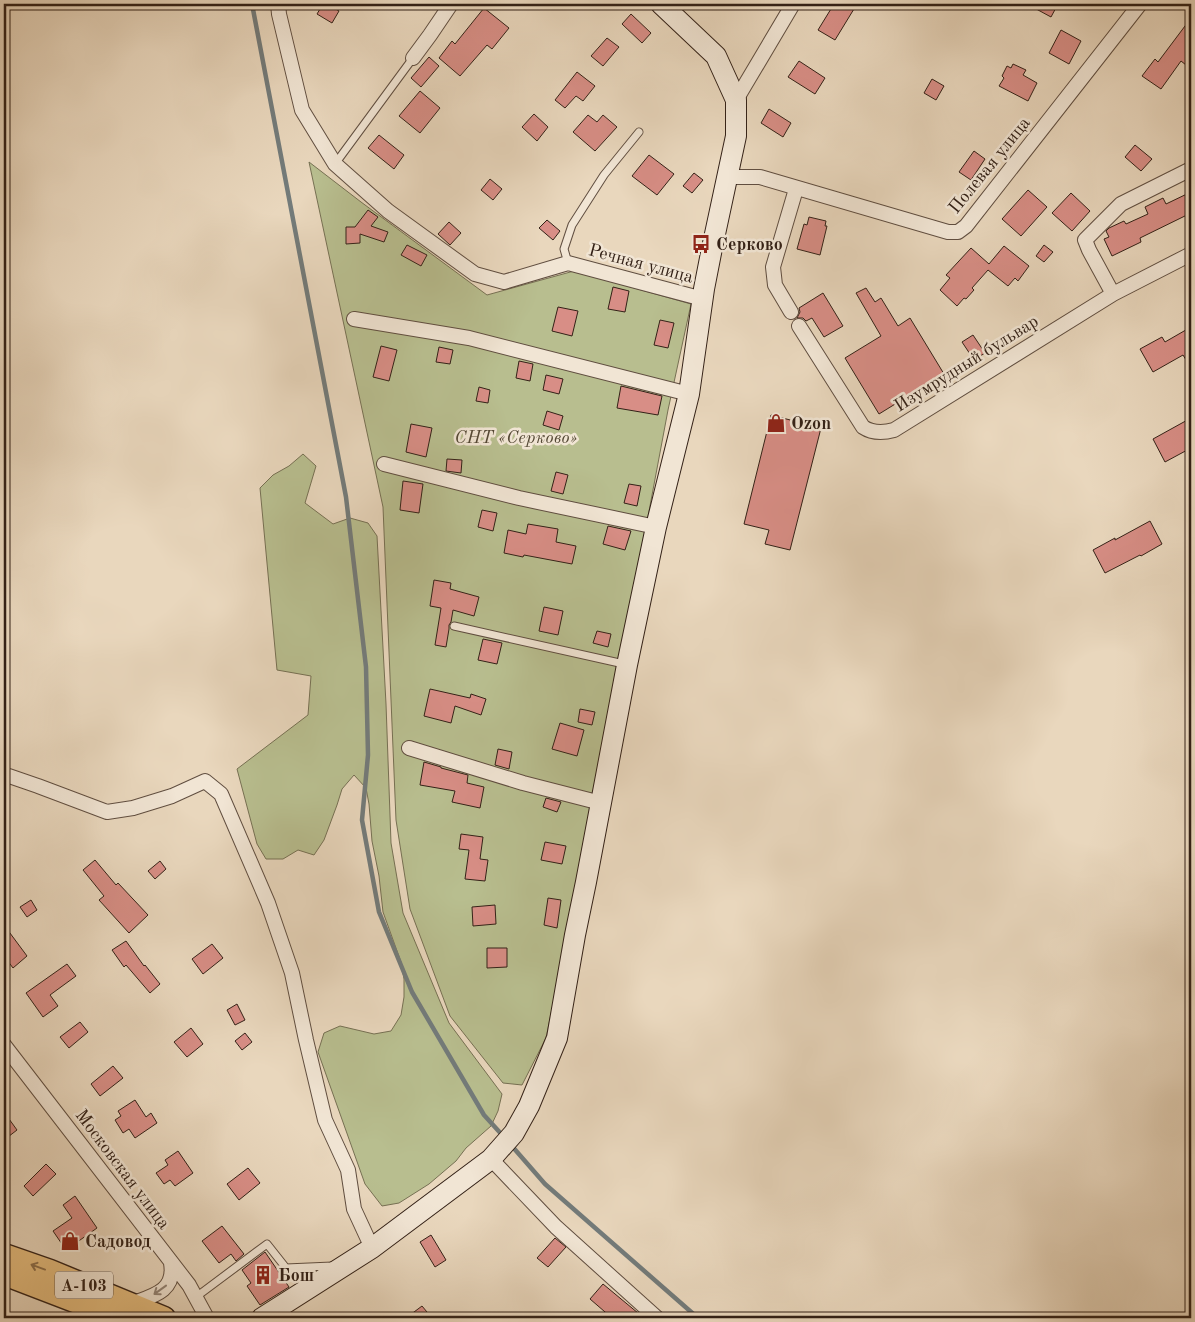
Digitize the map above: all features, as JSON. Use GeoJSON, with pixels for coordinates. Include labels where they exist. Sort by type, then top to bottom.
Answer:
{"type":"FeatureCollection","features":[{"type":"Feature","properties":{"kind":"main road"},"geometry":{"type":"LineString","coordinates":[[262,1318],[372,1248],[503,1146],[529,1106],[557,1038],[627,665],[656,527],[689,394],[712,248],[736,136],[736,100],[716,56],[661,4]]}},
{"type":"Feature","properties":{"kind":"main road","name":"А-103"},"geometry":{"type":"LineString","coordinates":[[4,1255],[50,1271],[125,1311]]}},
{"type":"Feature","properties":{"kind":"main road","name":"А-103"},"geometry":{"type":"LineString","coordinates":[[4,1274],[125,1311],[164,1318]]}},
{"type":"Feature","properties":{"kind":"main road"},"geometry":{"type":"LineString","coordinates":[[278,1318],[316,1284]]}},
{"type":"Feature","properties":{"kind":"street"},"geometry":{"type":"LineString","coordinates":[[278,4],[302,110],[335,164],[388,211],[475,274],[504,282],[568,263]]}},
{"type":"Feature","properties":{"kind":"street"},"geometry":{"type":"LineString","coordinates":[[413,58],[452,4]]}},
{"type":"Feature","properties":{"kind":"street"},"geometry":{"type":"LineString","coordinates":[[736,100],[793,4]]}},
{"type":"Feature","properties":{"kind":"street","name":"Полевая улица"},"geometry":{"type":"LineString","coordinates":[[728,177],[760,177],[948,232],[958,232],[966,226],[1140,4]]}},
{"type":"Feature","properties":{"kind":"street"},"geometry":{"type":"LineString","coordinates":[[1113,294],[1085,240],[1121,204],[1191,168]]}},
{"type":"Feature","properties":{"kind":"street"},"geometry":{"type":"LineString","coordinates":[[791,312],[775,285],[773,267],[796,189]]}},
{"type":"Feature","properties":{"kind":"street","name":"Изумрудный бульвар"},"geometry":{"type":"LineString","coordinates":[[799,326],[863,427],[869,431],[886,432],[894,430],[1113,294],[1191,254]]}},
{"type":"Feature","properties":{"kind":"street","name":"Речная улица"},"geometry":{"type":"LineString","coordinates":[[568,263],[704,299]]}},
{"type":"Feature","properties":{"kind":"street"},"geometry":{"type":"LineString","coordinates":[[354,319],[469,338],[689,394]]}},
{"type":"Feature","properties":{"kind":"street"},"geometry":{"type":"LineString","coordinates":[[384,464],[519,498],[656,527]]}},
{"type":"Feature","properties":{"kind":"street"},"geometry":{"type":"LineString","coordinates":[[409,748],[523,783],[601,803]]}},
{"type":"Feature","properties":{"kind":"street"},"geometry":{"type":"LineString","coordinates":[[4,777],[9,776],[107,812],[133,808],[172,796],[205,781],[221,794],[268,902],[292,973],[325,1120],[348,1170],[354,1208],[372,1248]]}},
{"type":"Feature","properties":{"kind":"street","name":"Московская улица"},"geometry":{"type":"LineString","coordinates":[[4,1045],[189,1285],[208,1318]]}},
{"type":"Feature","properties":{"kind":"street"},"geometry":{"type":"LineString","coordinates":[[503,1146],[556,1226],[657,1318]]}},
{"type":"Feature","properties":{"kind":"street"},"geometry":{"type":"LineString","coordinates":[[125,1311],[164,1290],[173,1271],[171,1262]]}},
{"type":"Feature","properties":{"kind":"lane"},"geometry":{"type":"LineString","coordinates":[[335,164],[413,58]]}},
{"type":"Feature","properties":{"kind":"lane"},"geometry":{"type":"LineString","coordinates":[[568,263],[564,248],[572,225],[604,175],[639,132]]}},
{"type":"Feature","properties":{"kind":"lane"},"geometry":{"type":"LineString","coordinates":[[454,626],[627,665]]}},
{"type":"Feature","properties":{"kind":"lane"},"geometry":{"type":"LineString","coordinates":[[196,1297],[267,1244],[286,1268],[345,1265]]}},
{"type":"Feature","properties":{"kind":"green space","name":"СНТ «Серково»"},"geometry":{"type":"Polygon","coordinates":[[[309,162],[487,295],[574,271],[691,304],[668,410],[591,820],[546,1038],[522,1085],[503,1083],[450,1016],[410,909],[396,820],[383,507],[309,162]]]}},
{"type":"Feature","properties":{"kind":"green space"},"geometry":{"type":"Polygon","coordinates":[[[303,454],[316,466],[305,503],[333,524],[350,518],[368,523],[377,536],[391,843],[403,913],[449,1023],[502,1094],[498,1111],[491,1126],[466,1148],[456,1161],[429,1184],[399,1203],[382,1206],[365,1184],[318,1052],[324,1033],[340,1026],[374,1034],[391,1031],[401,1015],[404,979],[401,962],[383,912],[366,788],[354,775],[342,789],[324,840],[314,855],[298,850],[283,859],[266,859],[257,844],[237,769],[308,715],[311,676],[277,670],[260,488],[273,475],[289,466],[303,454]]]}},
{"type":"Feature","properties":{"kind":"building"},"geometry":{"type":"Polygon","coordinates":[[[323,4],[327,4],[339,11],[332,23],[317,14],[323,4]]]}},
{"type":"Feature","properties":{"kind":"building"},"geometry":{"type":"Polygon","coordinates":[[[834,4],[857,4],[835,40],[818,30],[834,4]]]}},
{"type":"Feature","properties":{"kind":"building"},"geometry":{"type":"Polygon","coordinates":[[[1027,4],[1058,4],[1051,17],[1027,4]]]}},
{"type":"Feature","properties":{"kind":"building"},"geometry":{"type":"Polygon","coordinates":[[[484,8],[509,28],[492,49],[487,45],[460,76],[439,58],[452,41],[455,44],[484,8]]]}},
{"type":"Feature","properties":{"kind":"building"},"geometry":{"type":"Polygon","coordinates":[[[631,14],[651,33],[642,43],[622,24],[631,14]]]}},
{"type":"Feature","properties":{"kind":"building"},"geometry":{"type":"Polygon","coordinates":[[[1191,18],[1191,69],[1181,61],[1161,89],[1142,76],[1155,59],[1158,62],[1191,18]]]}},
{"type":"Feature","properties":{"kind":"building"},"geometry":{"type":"Polygon","coordinates":[[[1061,30],[1081,41],[1069,64],[1049,53],[1061,30]]]}},
{"type":"Feature","properties":{"kind":"building"},"geometry":{"type":"Polygon","coordinates":[[[607,38],[619,47],[603,66],[591,56],[607,38]]]}},
{"type":"Feature","properties":{"kind":"building"},"geometry":{"type":"Polygon","coordinates":[[[429,57],[439,66],[421,87],[411,78],[429,57]]]}},
{"type":"Feature","properties":{"kind":"building"},"geometry":{"type":"Polygon","coordinates":[[[799,61],[825,78],[815,94],[788,77],[799,61]]]}},
{"type":"Feature","properties":{"kind":"building"},"geometry":{"type":"Polygon","coordinates":[[[1013,64],[1026,70],[1023,75],[1037,83],[1028,101],[999,86],[1004,78],[1002,76],[1007,66],[1011,68],[1013,64]]]}},
{"type":"Feature","properties":{"kind":"building"},"geometry":{"type":"Polygon","coordinates":[[[577,72],[595,86],[583,101],[576,96],[565,108],[555,100],[577,72]]]}},
{"type":"Feature","properties":{"kind":"building"},"geometry":{"type":"Polygon","coordinates":[[[932,79],[944,86],[936,100],[924,93],[932,79]]]}},
{"type":"Feature","properties":{"kind":"building"},"geometry":{"type":"Polygon","coordinates":[[[420,91],[440,108],[420,133],[399,116],[420,91]]]}},
{"type":"Feature","properties":{"kind":"building"},"geometry":{"type":"Polygon","coordinates":[[[769,109],[791,123],[783,137],[761,123],[769,109]]]}},
{"type":"Feature","properties":{"kind":"building"},"geometry":{"type":"Polygon","coordinates":[[[534,114],[548,127],[537,141],[522,127],[534,114]]]}},
{"type":"Feature","properties":{"kind":"building"},"geometry":{"type":"Polygon","coordinates":[[[588,115],[597,122],[603,115],[617,127],[595,151],[573,132],[588,115]]]}},
{"type":"Feature","properties":{"kind":"building"},"geometry":{"type":"Polygon","coordinates":[[[379,135],[404,155],[394,169],[368,148],[379,135]]]}},
{"type":"Feature","properties":{"kind":"building"},"geometry":{"type":"Polygon","coordinates":[[[1135,145],[1152,159],[1141,171],[1125,157],[1135,145]]]}},
{"type":"Feature","properties":{"kind":"building"},"geometry":{"type":"Polygon","coordinates":[[[974,151],[985,159],[971,180],[959,172],[974,151]]]}},
{"type":"Feature","properties":{"kind":"building"},"geometry":{"type":"Polygon","coordinates":[[[649,155],[674,174],[657,195],[632,176],[649,155]]]}},
{"type":"Feature","properties":{"kind":"building"},"geometry":{"type":"Polygon","coordinates":[[[694,173],[703,180],[692,193],[683,186],[694,173]]]}},
{"type":"Feature","properties":{"kind":"building"},"geometry":{"type":"Polygon","coordinates":[[[490,179],[502,189],[493,200],[481,190],[490,179]]]}},
{"type":"Feature","properties":{"kind":"building"},"geometry":{"type":"Polygon","coordinates":[[[1028,190],[1047,207],[1021,236],[1002,219],[1028,190]]]}},
{"type":"Feature","properties":{"kind":"building"},"geometry":{"type":"Polygon","coordinates":[[[1191,192],[1191,213],[1140,238],[1141,242],[1112,256],[1104,239],[1109,237],[1106,231],[1109,228],[1124,221],[1126,224],[1148,214],[1145,207],[1163,198],[1166,204],[1191,192]]]}},
{"type":"Feature","properties":{"kind":"building"},"geometry":{"type":"Polygon","coordinates":[[[1071,193],[1090,211],[1072,231],[1052,213],[1071,193]]]}},
{"type":"Feature","properties":{"kind":"building"},"geometry":{"type":"Polygon","coordinates":[[[368,210],[378,217],[371,226],[388,232],[384,242],[360,234],[360,243],[346,244],[346,227],[355,227],[368,210]]]}},
{"type":"Feature","properties":{"kind":"building"},"geometry":{"type":"Polygon","coordinates":[[[809,217],[826,221],[825,226],[827,226],[820,255],[797,249],[804,224],[807,225],[809,217]]]}},
{"type":"Feature","properties":{"kind":"building"},"geometry":{"type":"Polygon","coordinates":[[[547,220],[560,231],[553,240],[539,228],[547,220]]]}},
{"type":"Feature","properties":{"kind":"building"},"geometry":{"type":"Polygon","coordinates":[[[449,222],[461,233],[450,245],[438,234],[449,222]]]}},
{"type":"Feature","properties":{"kind":"building"},"geometry":{"type":"Polygon","coordinates":[[[407,245],[427,255],[421,266],[401,255],[407,245]]]}},
{"type":"Feature","properties":{"kind":"building"},"geometry":{"type":"Polygon","coordinates":[[[1044,245],[1053,252],[1044,262],[1036,256],[1044,245]]]}},
{"type":"Feature","properties":{"kind":"building"},"geometry":{"type":"Polygon","coordinates":[[[1004,246],[1029,266],[1018,281],[1015,278],[1008,286],[988,270],[972,288],[974,290],[957,306],[940,290],[950,278],[946,275],[971,248],[989,264],[1004,246]]]}},
{"type":"Feature","properties":{"kind":"building"},"geometry":{"type":"Polygon","coordinates":[[[613,287],[629,291],[625,312],[608,309],[613,287]]]}},
{"type":"Feature","properties":{"kind":"building"},"geometry":{"type":"Polygon","coordinates":[[[866,288],[875,302],[881,298],[898,326],[910,318],[944,374],[879,414],[845,358],[881,336],[856,293],[866,288]]]}},
{"type":"Feature","properties":{"kind":"building"},"geometry":{"type":"Polygon","coordinates":[[[823,293],[843,326],[824,337],[812,318],[806,321],[803,318],[797,318],[800,312],[799,308],[823,293]]]}},
{"type":"Feature","properties":{"kind":"building"},"geometry":{"type":"Polygon","coordinates":[[[558,307],[578,311],[572,336],[552,331],[558,307]]]}},
{"type":"Feature","properties":{"kind":"building"},"geometry":{"type":"Polygon","coordinates":[[[660,320],[674,323],[668,348],[654,345],[660,320]]]}},
{"type":"Feature","properties":{"kind":"building"},"geometry":{"type":"Polygon","coordinates":[[[1191,327],[1191,368],[1183,355],[1153,372],[1140,349],[1162,337],[1165,342],[1191,327]]]}},
{"type":"Feature","properties":{"kind":"building"},"geometry":{"type":"Polygon","coordinates":[[[973,335],[985,353],[974,360],[962,342],[973,335]]]}},
{"type":"Feature","properties":{"kind":"building"},"geometry":{"type":"Polygon","coordinates":[[[381,346],[397,350],[389,381],[373,377],[381,346]]]}},
{"type":"Feature","properties":{"kind":"building"},"geometry":{"type":"Polygon","coordinates":[[[439,347],[453,350],[450,364],[436,362],[439,347]]]}},
{"type":"Feature","properties":{"kind":"building"},"geometry":{"type":"Polygon","coordinates":[[[519,361],[533,364],[530,381],[516,378],[519,361]]]}},
{"type":"Feature","properties":{"kind":"building"},"geometry":{"type":"Polygon","coordinates":[[[546,375],[563,379],[559,394],[543,390],[546,375]]]}},
{"type":"Feature","properties":{"kind":"building"},"geometry":{"type":"Polygon","coordinates":[[[621,386],[662,396],[658,415],[617,408],[621,386]]]}},
{"type":"Feature","properties":{"kind":"building"},"geometry":{"type":"Polygon","coordinates":[[[479,387],[490,390],[488,403],[476,401],[479,387]]]}},
{"type":"Feature","properties":{"kind":"building"},"geometry":{"type":"Polygon","coordinates":[[[547,411],[563,416],[559,430],[543,425],[547,411]]]}},
{"type":"Feature","properties":{"kind":"building"},"geometry":{"type":"Polygon","coordinates":[[[771,415],[821,428],[790,550],[765,544],[769,530],[744,524],[771,415]]]}},
{"type":"Feature","properties":{"kind":"building"},"geometry":{"type":"Polygon","coordinates":[[[1191,418],[1191,448],[1165,462],[1153,439],[1191,418]]]}},
{"type":"Feature","properties":{"kind":"building"},"geometry":{"type":"Polygon","coordinates":[[[411,424],[432,428],[426,457],[406,452],[411,424]]]}},
{"type":"Feature","properties":{"kind":"building"},"geometry":{"type":"Polygon","coordinates":[[[447,459],[462,460],[461,473],[446,471],[447,459]]]}},
{"type":"Feature","properties":{"kind":"building"},"geometry":{"type":"Polygon","coordinates":[[[556,472],[568,475],[563,494],[551,491],[556,472]]]}},
{"type":"Feature","properties":{"kind":"building"},"geometry":{"type":"Polygon","coordinates":[[[403,481],[423,484],[419,513],[400,510],[403,481]]]}},
{"type":"Feature","properties":{"kind":"building"},"geometry":{"type":"Polygon","coordinates":[[[629,484],[641,486],[637,506],[624,503],[629,484]]]}},
{"type":"Feature","properties":{"kind":"building"},"geometry":{"type":"Polygon","coordinates":[[[482,510],[497,513],[493,531],[478,527],[482,510]]]}},
{"type":"Feature","properties":{"kind":"building"},"geometry":{"type":"Polygon","coordinates":[[[1150,521],[1162,544],[1105,573],[1093,550],[1150,521]]]}},
{"type":"Feature","properties":{"kind":"building"},"geometry":{"type":"Polygon","coordinates":[[[528,524],[558,529],[556,542],[576,546],[572,564],[504,553],[508,530],[526,534],[528,524]]]}},
{"type":"Feature","properties":{"kind":"building"},"geometry":{"type":"Polygon","coordinates":[[[608,526],[631,531],[625,550],[603,544],[608,526]]]}},
{"type":"Feature","properties":{"kind":"building"},"geometry":{"type":"Polygon","coordinates":[[[434,580],[451,583],[450,589],[479,597],[474,616],[453,610],[446,647],[435,645],[441,608],[430,606],[434,580]]]}},
{"type":"Feature","properties":{"kind":"building"},"geometry":{"type":"Polygon","coordinates":[[[544,607],[563,611],[558,635],[539,631],[544,607]]]}},
{"type":"Feature","properties":{"kind":"building"},"geometry":{"type":"Polygon","coordinates":[[[597,631],[611,634],[608,647],[593,643],[597,631]]]}},
{"type":"Feature","properties":{"kind":"building"},"geometry":{"type":"Polygon","coordinates":[[[483,639],[502,643],[497,664],[478,660],[483,639]]]}},
{"type":"Feature","properties":{"kind":"building"},"geometry":{"type":"Polygon","coordinates":[[[430,689],[470,698],[471,694],[486,699],[481,715],[455,706],[451,723],[424,716],[430,689]]]}},
{"type":"Feature","properties":{"kind":"building"},"geometry":{"type":"Polygon","coordinates":[[[580,709],[595,712],[592,725],[578,722],[580,709]]]}},
{"type":"Feature","properties":{"kind":"building"},"geometry":{"type":"Polygon","coordinates":[[[560,723],[584,730],[577,756],[552,749],[560,723]]]}},
{"type":"Feature","properties":{"kind":"building"},"geometry":{"type":"Polygon","coordinates":[[[498,749],[512,752],[509,769],[495,765],[498,749]]]}},
{"type":"Feature","properties":{"kind":"building"},"geometry":{"type":"Polygon","coordinates":[[[424,762],[468,775],[467,783],[484,787],[480,808],[452,802],[455,791],[420,785],[424,762]]]}},
{"type":"Feature","properties":{"kind":"building"},"geometry":{"type":"Polygon","coordinates":[[[546,798],[561,802],[557,812],[543,807],[546,798]]]}},
{"type":"Feature","properties":{"kind":"building"},"geometry":{"type":"Polygon","coordinates":[[[461,834],[483,837],[480,859],[488,860],[485,881],[465,879],[469,850],[459,849],[461,834]]]}},
{"type":"Feature","properties":{"kind":"building"},"geometry":{"type":"Polygon","coordinates":[[[545,842],[566,846],[562,864],[541,860],[545,842]]]}},
{"type":"Feature","properties":{"kind":"building"},"geometry":{"type":"Polygon","coordinates":[[[95,860],[116,885],[118,883],[148,915],[129,933],[99,900],[104,896],[83,870],[95,860]]]}},
{"type":"Feature","properties":{"kind":"building"},"geometry":{"type":"Polygon","coordinates":[[[160,861],[166,869],[155,879],[148,871],[160,861]]]}},
{"type":"Feature","properties":{"kind":"building"},"geometry":{"type":"Polygon","coordinates":[[[548,898],[561,900],[557,928],[544,925],[548,898]]]}},
{"type":"Feature","properties":{"kind":"building"},"geometry":{"type":"Polygon","coordinates":[[[31,900],[37,910],[27,917],[20,907],[31,900]]]}},
{"type":"Feature","properties":{"kind":"building"},"geometry":{"type":"Polygon","coordinates":[[[495,905],[496,924],[473,926],[472,907],[495,905]]]}},
{"type":"Feature","properties":{"kind":"building"},"geometry":{"type":"Polygon","coordinates":[[[4,925],[27,956],[13,968],[4,956],[4,925]]]}},
{"type":"Feature","properties":{"kind":"building"},"geometry":{"type":"Polygon","coordinates":[[[126,941],[160,984],[150,993],[126,965],[124,967],[112,950],[126,941]]]}},
{"type":"Feature","properties":{"kind":"building"},"geometry":{"type":"Polygon","coordinates":[[[212,944],[223,958],[203,974],[192,959],[212,944]]]}},
{"type":"Feature","properties":{"kind":"building"},"geometry":{"type":"Polygon","coordinates":[[[487,948],[507,948],[507,967],[487,968],[487,948]]]}},
{"type":"Feature","properties":{"kind":"building"},"geometry":{"type":"Polygon","coordinates":[[[67,964],[76,976],[50,995],[58,1006],[43,1017],[26,993],[67,964]]]}},
{"type":"Feature","properties":{"kind":"building"},"geometry":{"type":"Polygon","coordinates":[[[237,1004],[245,1020],[235,1025],[227,1010],[237,1004]]]}},
{"type":"Feature","properties":{"kind":"building"},"geometry":{"type":"Polygon","coordinates":[[[80,1022],[88,1032],[69,1048],[60,1037],[80,1022]]]}},
{"type":"Feature","properties":{"kind":"building"},"geometry":{"type":"Polygon","coordinates":[[[191,1028],[203,1044],[187,1057],[174,1042],[191,1028]]]}},
{"type":"Feature","properties":{"kind":"building"},"geometry":{"type":"Polygon","coordinates":[[[245,1033],[252,1042],[242,1050],[235,1041],[245,1033]]]}},
{"type":"Feature","properties":{"kind":"building"},"geometry":{"type":"Polygon","coordinates":[[[113,1066],[123,1078],[100,1096],[91,1084],[113,1066]]]}},
{"type":"Feature","properties":{"kind":"building"},"geometry":{"type":"Polygon","coordinates":[[[135,1100],[146,1117],[151,1113],[157,1123],[135,1138],[129,1129],[123,1133],[115,1120],[121,1116],[118,1111],[135,1100]]]}},
{"type":"Feature","properties":{"kind":"building"},"geometry":{"type":"Polygon","coordinates":[[[4,1112],[17,1130],[4,1140],[4,1112]]]}},
{"type":"Feature","properties":{"kind":"building"},"geometry":{"type":"Polygon","coordinates":[[[178,1151],[193,1173],[175,1186],[170,1180],[164,1184],[156,1173],[168,1165],[165,1160],[178,1151]]]}},
{"type":"Feature","properties":{"kind":"building"},"geometry":{"type":"Polygon","coordinates":[[[46,1164],[56,1174],[33,1196],[24,1186],[46,1164]]]}},
{"type":"Feature","properties":{"kind":"building"},"geometry":{"type":"Polygon","coordinates":[[[248,1168],[260,1183],[239,1200],[227,1184],[248,1168]]]}},
{"type":"Feature","properties":{"kind":"building"},"geometry":{"type":"Polygon","coordinates":[[[75,1196],[97,1228],[66,1250],[53,1231],[72,1218],[63,1205],[75,1196]]]}},
{"type":"Feature","properties":{"kind":"building"},"geometry":{"type":"Polygon","coordinates":[[[222,1226],[244,1254],[236,1261],[231,1254],[219,1263],[202,1241],[222,1226]]]}},
{"type":"Feature","properties":{"kind":"building"},"geometry":{"type":"Polygon","coordinates":[[[431,1235],[446,1260],[435,1267],[420,1242],[431,1235]]]}},
{"type":"Feature","properties":{"kind":"building"},"geometry":{"type":"Polygon","coordinates":[[[555,1238],[566,1247],[548,1267],[537,1258],[555,1238]]]}},
{"type":"Feature","properties":{"kind":"building","name":"Бош"},"geometry":{"type":"Polygon","coordinates":[[[265,1252],[289,1287],[260,1305],[247,1286],[251,1283],[242,1270],[265,1252]]]}},
{"type":"Feature","properties":{"kind":"building"},"geometry":{"type":"Polygon","coordinates":[[[603,1284],[644,1318],[612,1318],[590,1299],[603,1284]]]}},
{"type":"Feature","properties":{"kind":"building"},"geometry":{"type":"Polygon","coordinates":[[[422,1306],[432,1318],[406,1318],[422,1306]]]}},
{"type":"Feature","properties":{"kind":"waterway"},"geometry":{"type":"LineString","coordinates":[[252,4],[346,497],[366,667],[368,755],[362,820],[379,912],[412,992],[484,1115],[504,1137]]}},
{"type":"Feature","properties":{"kind":"waterway"},"geometry":{"type":"LineString","coordinates":[[511,1145],[545,1184],[698,1318]]}},
{"type":"Feature","properties":{"kind":"waterway"},"geometry":{"type":"LineString","coordinates":[[1096,1318],[1191,1315]]}},
{"type":"Feature","properties":{"kind":"place","name":"Серково"},"geometry":{"type":"Point","coordinates":[701,244]}},
{"type":"Feature","properties":{"kind":"place","name":"Ozon"},"geometry":{"type":"Point","coordinates":[776,423]}},
{"type":"Feature","properties":{"kind":"place","name":"Садовод"},"geometry":{"type":"Point","coordinates":[70,1241]}},
{"type":"Feature","properties":{"kind":"place","name":"Бош"},"geometry":{"type":"Point","coordinates":[263,1275]}}]}
